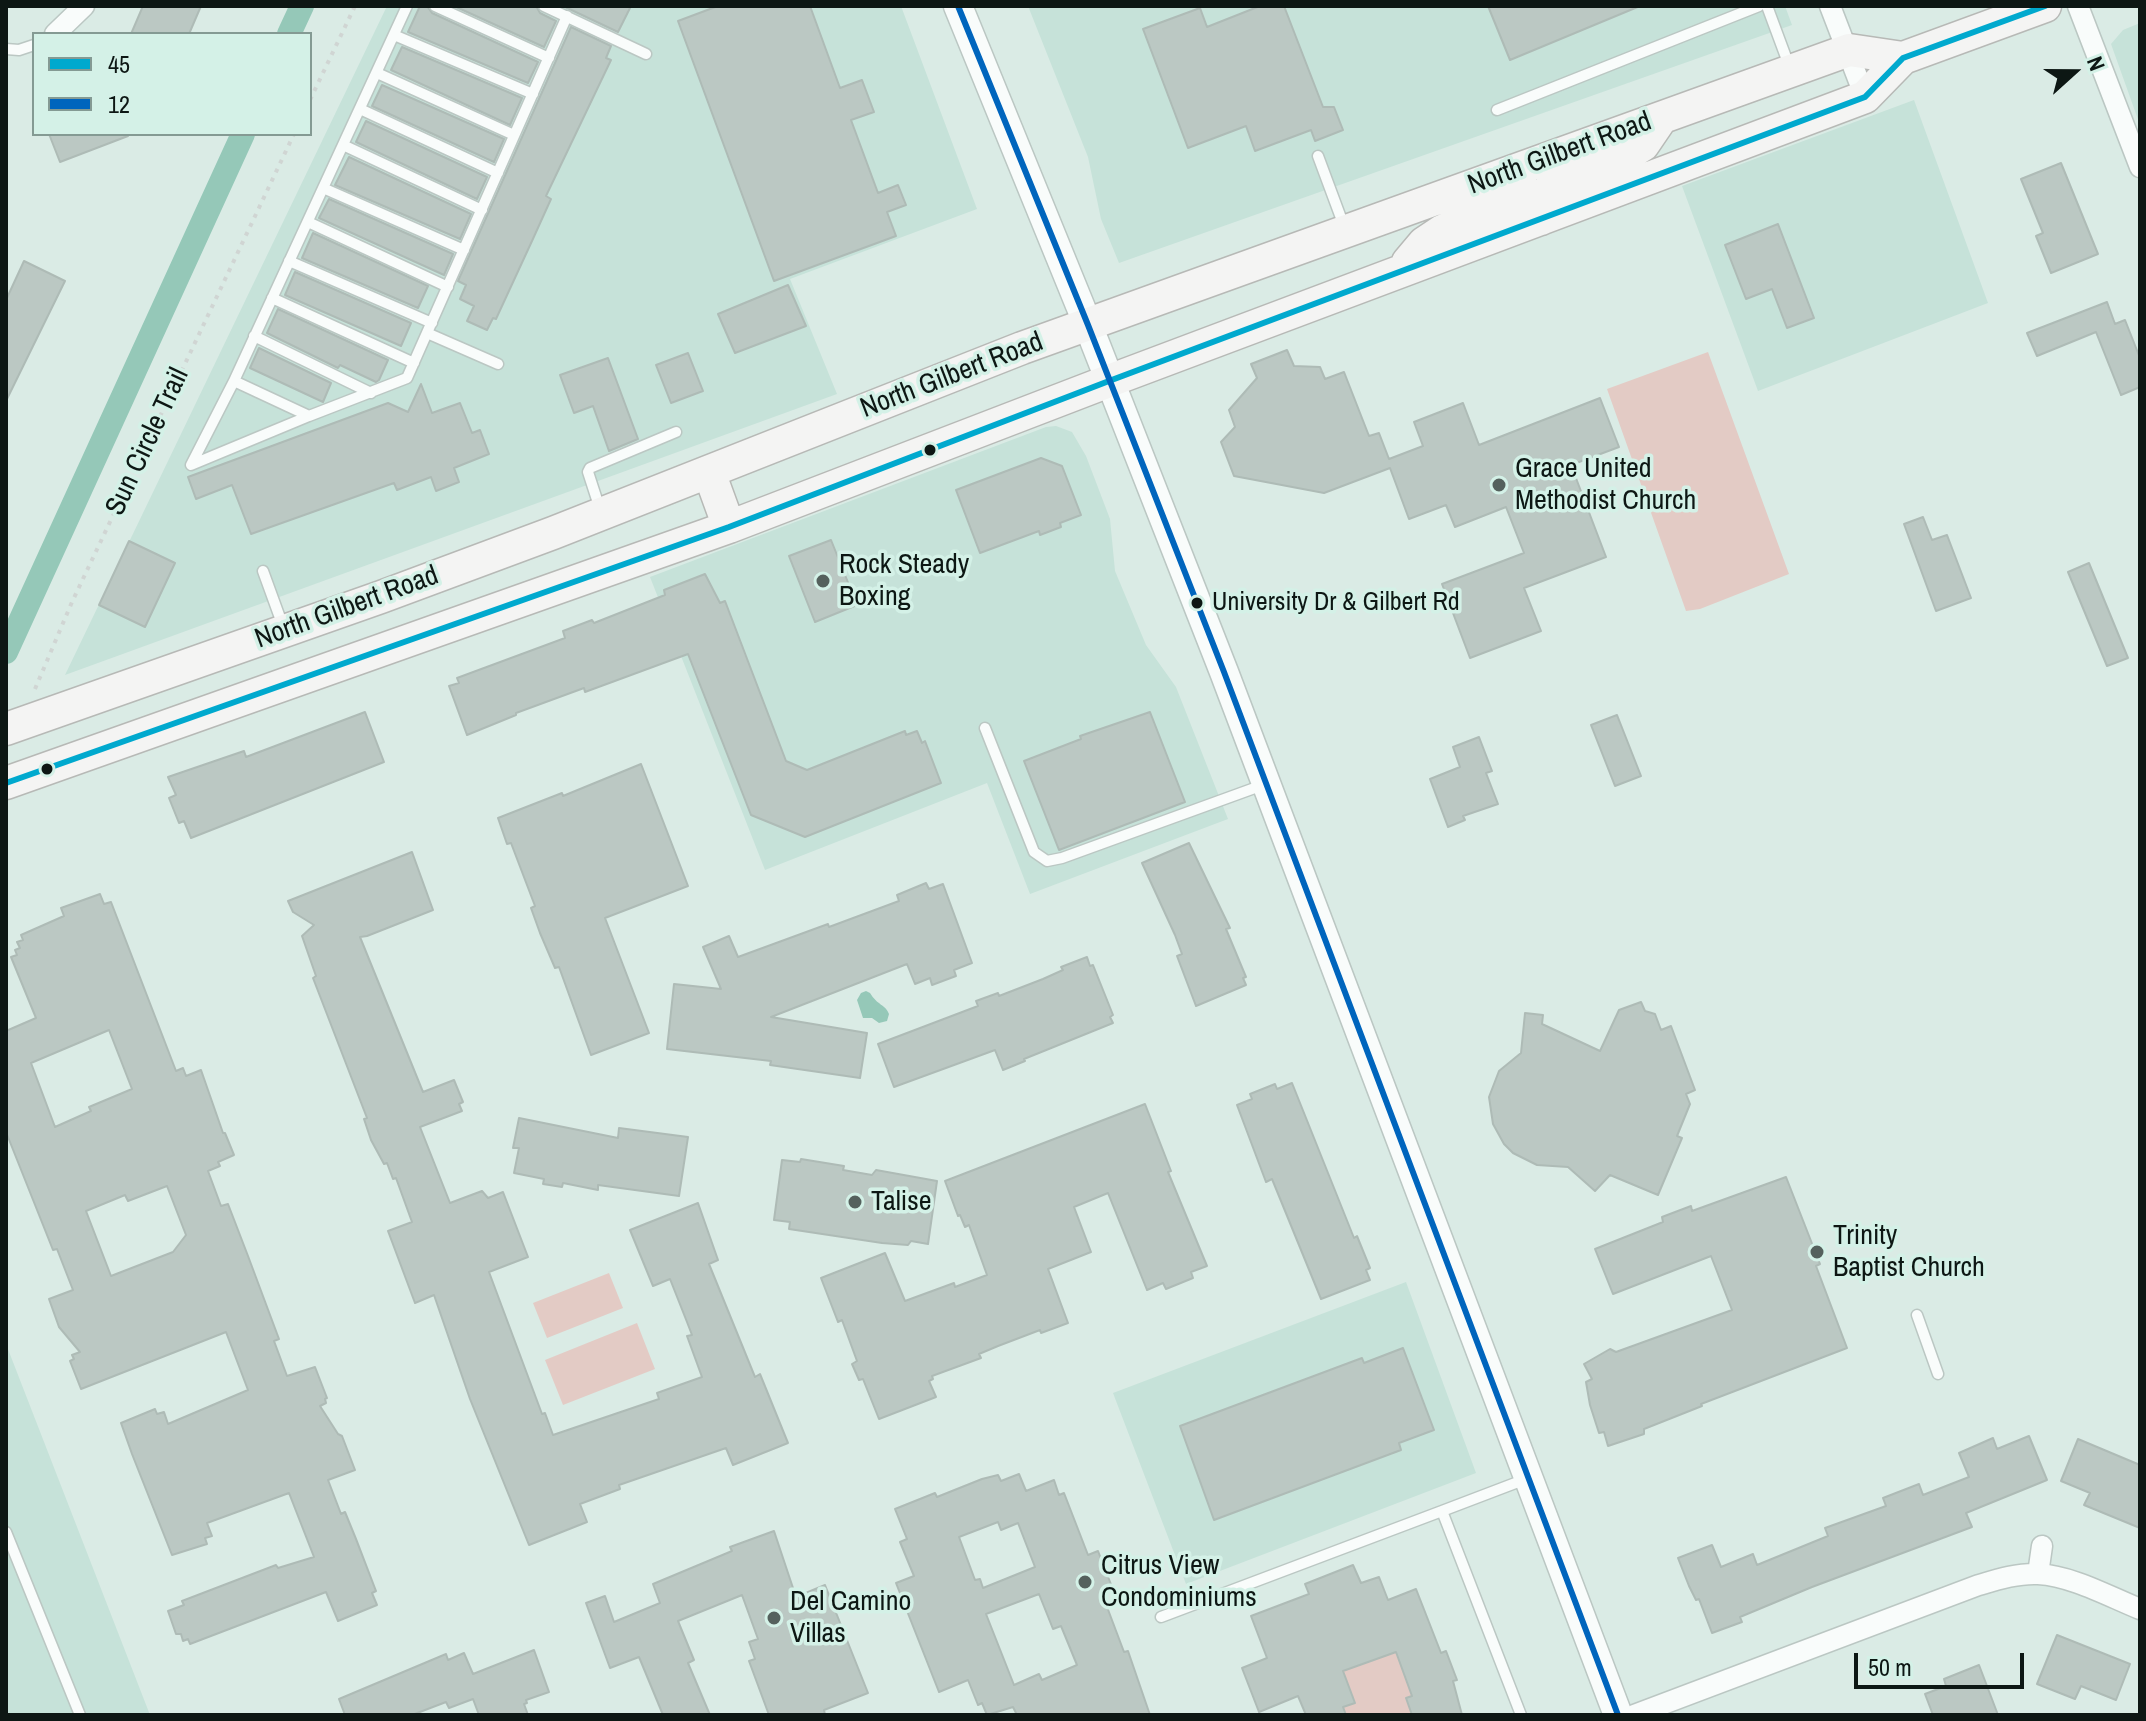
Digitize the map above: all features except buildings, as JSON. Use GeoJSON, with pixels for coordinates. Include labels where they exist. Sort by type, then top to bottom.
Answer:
{"type":"FeatureCollection","features":[{"type":"Feature","properties":{"kind":"main road"},"geometry":{"type":"LineString","coordinates":[[958,6],[1088,325],[1267,784],[1618,1715]]}},
{"type":"Feature","properties":{"kind":"main road","name":"North Gilbert Road"},"geometry":{"type":"LineString","coordinates":[[6,783],[729,527],[1865,97],[1903,58],[2045,6]]}},
{"type":"Feature","properties":{"kind":"main road","name":"North Gilbert Road"},"geometry":{"type":"LineString","coordinates":[[13,726],[381,597],[602,514],[1022,348],[1849,50],[1903,58]]}},
{"type":"Feature","properties":{"kind":"main road"},"geometry":{"type":"LineString","coordinates":[[1541,219],[1539,202],[1546,192],[1643,145],[1662,117]]}},
{"type":"Feature","properties":{"kind":"main road"},"geometry":{"type":"LineString","coordinates":[[1398,273],[1424,243],[1442,231],[1511,200],[1520,185],[1520,169]]}},
{"type":"Feature","properties":{"kind":"main road"},"geometry":{"type":"LineString","coordinates":[[709,472],[729,527]]}},
{"type":"Feature","properties":{"kind":"main road"},"geometry":{"type":"LineString","coordinates":[[381,597],[396,644]]}},
{"type":"Feature","properties":{"kind":"main road"},"geometry":{"type":"LineString","coordinates":[[79,703],[96,751]]}},
{"type":"Feature","properties":{"kind":"street"},"geometry":{"type":"LineString","coordinates":[[57,32],[84,6]]}},
{"type":"Feature","properties":{"kind":"street"},"geometry":{"type":"LineString","coordinates":[[1830,6],[1865,97]]}},
{"type":"Feature","properties":{"kind":"street"},"geometry":{"type":"LineString","coordinates":[[2078,6],[2140,167]]}},
{"type":"Feature","properties":{"kind":"street"},"geometry":{"type":"LineString","coordinates":[[2038,1574],[2042,1546]]}},
{"type":"Feature","properties":{"kind":"street"},"geometry":{"type":"LineString","coordinates":[[1634,1715],[1976,1586],[2010,1576],[2038,1574],[2067,1581],[2140,1609]]}},
{"type":"Feature","properties":{"kind":"lane"},"geometry":{"type":"LineString","coordinates":[[407,6],[234,381],[191,465],[407,378],[567,16]]}},
{"type":"Feature","properties":{"kind":"lane"},"geometry":{"type":"LineString","coordinates":[[435,6],[549,58]]}},
{"type":"Feature","properties":{"kind":"lane"},"geometry":{"type":"LineString","coordinates":[[544,6],[646,54]]}},
{"type":"Feature","properties":{"kind":"lane"},"geometry":{"type":"LineString","coordinates":[[1497,110],[1759,6]]}},
{"type":"Feature","properties":{"kind":"lane"},"geometry":{"type":"LineString","coordinates":[[1767,6],[1791,71]]}},
{"type":"Feature","properties":{"kind":"lane"},"geometry":{"type":"LineString","coordinates":[[394,35],[533,94]]}},
{"type":"Feature","properties":{"kind":"lane"},"geometry":{"type":"LineString","coordinates":[[6,49],[19,50],[32,46]]}},
{"type":"Feature","properties":{"kind":"lane"},"geometry":{"type":"LineString","coordinates":[[377,73],[514,135]]}},
{"type":"Feature","properties":{"kind":"lane"},"geometry":{"type":"LineString","coordinates":[[360,109],[498,173]]}},
{"type":"Feature","properties":{"kind":"lane"},"geometry":{"type":"LineString","coordinates":[[343,145],[482,210]]}},
{"type":"Feature","properties":{"kind":"lane"},"geometry":{"type":"LineString","coordinates":[[1318,156],[1346,232]]}},
{"type":"Feature","properties":{"kind":"lane"},"geometry":{"type":"LineString","coordinates":[[323,188],[464,250]]}},
{"type":"Feature","properties":{"kind":"lane"},"geometry":{"type":"LineString","coordinates":[[308,222],[448,287]]}},
{"type":"Feature","properties":{"kind":"lane"},"geometry":{"type":"LineString","coordinates":[[289,261],[498,364]]}},
{"type":"Feature","properties":{"kind":"lane"},"geometry":{"type":"LineString","coordinates":[[272,298],[414,363]]}},
{"type":"Feature","properties":{"kind":"lane"},"geometry":{"type":"LineString","coordinates":[[254,336],[371,393]]}},
{"type":"Feature","properties":{"kind":"lane"},"geometry":{"type":"LineString","coordinates":[[234,381],[309,416]]}},
{"type":"Feature","properties":{"kind":"lane"},"geometry":{"type":"LineString","coordinates":[[602,514],[588,472],[590,468],[676,432]]}},
{"type":"Feature","properties":{"kind":"lane"},"geometry":{"type":"LineString","coordinates":[[263,571],[284,631]]}},
{"type":"Feature","properties":{"kind":"lane"},"geometry":{"type":"LineString","coordinates":[[985,728],[1034,852],[1047,861],[1267,784]]}},
{"type":"Feature","properties":{"kind":"lane"},"geometry":{"type":"LineString","coordinates":[[1917,1315],[1938,1374]]}},
{"type":"Feature","properties":{"kind":"lane"},"geometry":{"type":"LineString","coordinates":[[1161,1617],[1529,1478]]}},
{"type":"Feature","properties":{"kind":"lane"},"geometry":{"type":"LineString","coordinates":[[1442,1511],[1521,1715]]}},
{"type":"Feature","properties":{"kind":"lane"},"geometry":{"type":"LineString","coordinates":[[6,1532],[80,1715]]}},
{"type":"Feature","properties":{"kind":"path"},"geometry":{"type":"LineString","coordinates":[[312,96],[355,6]]}},
{"type":"Feature","properties":{"kind":"path","name":"Sun Circle Trail"},"geometry":{"type":"LineString","coordinates":[[13,726],[293,136]]}},
{"type":"Feature","properties":{"kind":"shaded area"},"geometry":{"type":"Polygon","coordinates":[[[387,6],[901,6],[977,209],[790,279],[837,394],[65,675],[387,6]]]}},
{"type":"Feature","properties":{"kind":"shaded area"},"geometry":{"type":"Polygon","coordinates":[[[1028,6],[1785,6],[1792,25],[1119,263],[1101,219],[1088,157],[1028,6]]]}},
{"type":"Feature","properties":{"kind":"shaded area"},"geometry":{"type":"Polygon","coordinates":[[[2140,23],[2140,125],[2111,44],[2123,30],[2140,23]]]}},
{"type":"Feature","properties":{"kind":"shaded area"},"geometry":{"type":"Polygon","coordinates":[[[1914,100],[1988,303],[1758,391],[1682,186],[1914,100]]]}},
{"type":"Feature","properties":{"kind":"shaded area"},"geometry":{"type":"Polygon","coordinates":[[[1708,352],[1789,574],[1700,609],[1686,611],[1607,389],[1708,352]]]}},
{"type":"Feature","properties":{"kind":"shaded area"},"geometry":{"type":"Polygon","coordinates":[[[1056,426],[1072,432],[1086,456],[1110,519],[1115,571],[1146,645],[1176,687],[1228,819],[1030,894],[987,783],[765,870],[650,577],[1046,427],[1056,426]]]}},
{"type":"Feature","properties":{"kind":"shaded area"},"geometry":{"type":"Polygon","coordinates":[[[866,991],[888,1011],[887,1021],[879,1023],[872,1018],[863,1018],[857,1000],[866,991]]]}},
{"type":"Feature","properties":{"kind":"shaded area"},"geometry":{"type":"Polygon","coordinates":[[[609,1273],[623,1308],[547,1338],[533,1303],[609,1273]]]}},
{"type":"Feature","properties":{"kind":"shaded area"},"geometry":{"type":"Polygon","coordinates":[[[1406,1282],[1476,1473],[1186,1584],[1113,1393],[1406,1282]]]}},
{"type":"Feature","properties":{"kind":"shaded area"},"geometry":{"type":"Polygon","coordinates":[[[637,1323],[655,1369],[563,1405],[545,1360],[637,1323]]]}},
{"type":"Feature","properties":{"kind":"shaded area"},"geometry":{"type":"Polygon","coordinates":[[[6,1344],[150,1715],[6,1715],[6,1344]]]}},
{"type":"Feature","properties":{"kind":"shaded area"},"geometry":{"type":"Polygon","coordinates":[[[1325,1635],[1395,1651],[1402,1668],[1407,1666],[1417,1694],[1406,1698],[1412,1715],[1346,1715],[1343,1707],[1355,1703],[1325,1635]]]}},
{"type":"Feature","properties":{"kind":"waterway"},"geometry":{"type":"LineString","coordinates":[[290,32],[302,6]]}},
{"type":"Feature","properties":{"kind":"waterway"},"geometry":{"type":"LineString","coordinates":[[6,652],[242,136]]}},
{"type":"Feature","properties":{"kind":"transit line","name":"12"},"geometry":{"type":"LineString","coordinates":[[958,6],[1088,325],[1224,672],[1618,1715]]}},
{"type":"Feature","properties":{"kind":"transit line","name":"45"},"geometry":{"type":"LineString","coordinates":[[6,783],[729,527],[1865,97],[1903,58],[2045,6]]}},
{"type":"Feature","properties":{"kind":"place","name":"Grace United Methodist Church"},"geometry":{"type":"Point","coordinates":[1499,485]}},
{"type":"Feature","properties":{"kind":"place","name":"Rock Steady Boxing"},"geometry":{"type":"Point","coordinates":[823,581]}},
{"type":"Feature","properties":{"kind":"place","name":"University Dr & Gilbert Rd"},"geometry":{"type":"Point","coordinates":[1197,603]}},
{"type":"Feature","properties":{"kind":"place","name":"Talise"},"geometry":{"type":"Point","coordinates":[855,1202]}},
{"type":"Feature","properties":{"kind":"place","name":"Trinity Baptist Church"},"geometry":{"type":"Point","coordinates":[1817,1252]}},
{"type":"Feature","properties":{"kind":"place","name":"Citrus View Condominiums"},"geometry":{"type":"Point","coordinates":[1085,1582]}},
{"type":"Feature","properties":{"kind":"place","name":"Del Camino Villas"},"geometry":{"type":"Point","coordinates":[774,1618]}}]}
